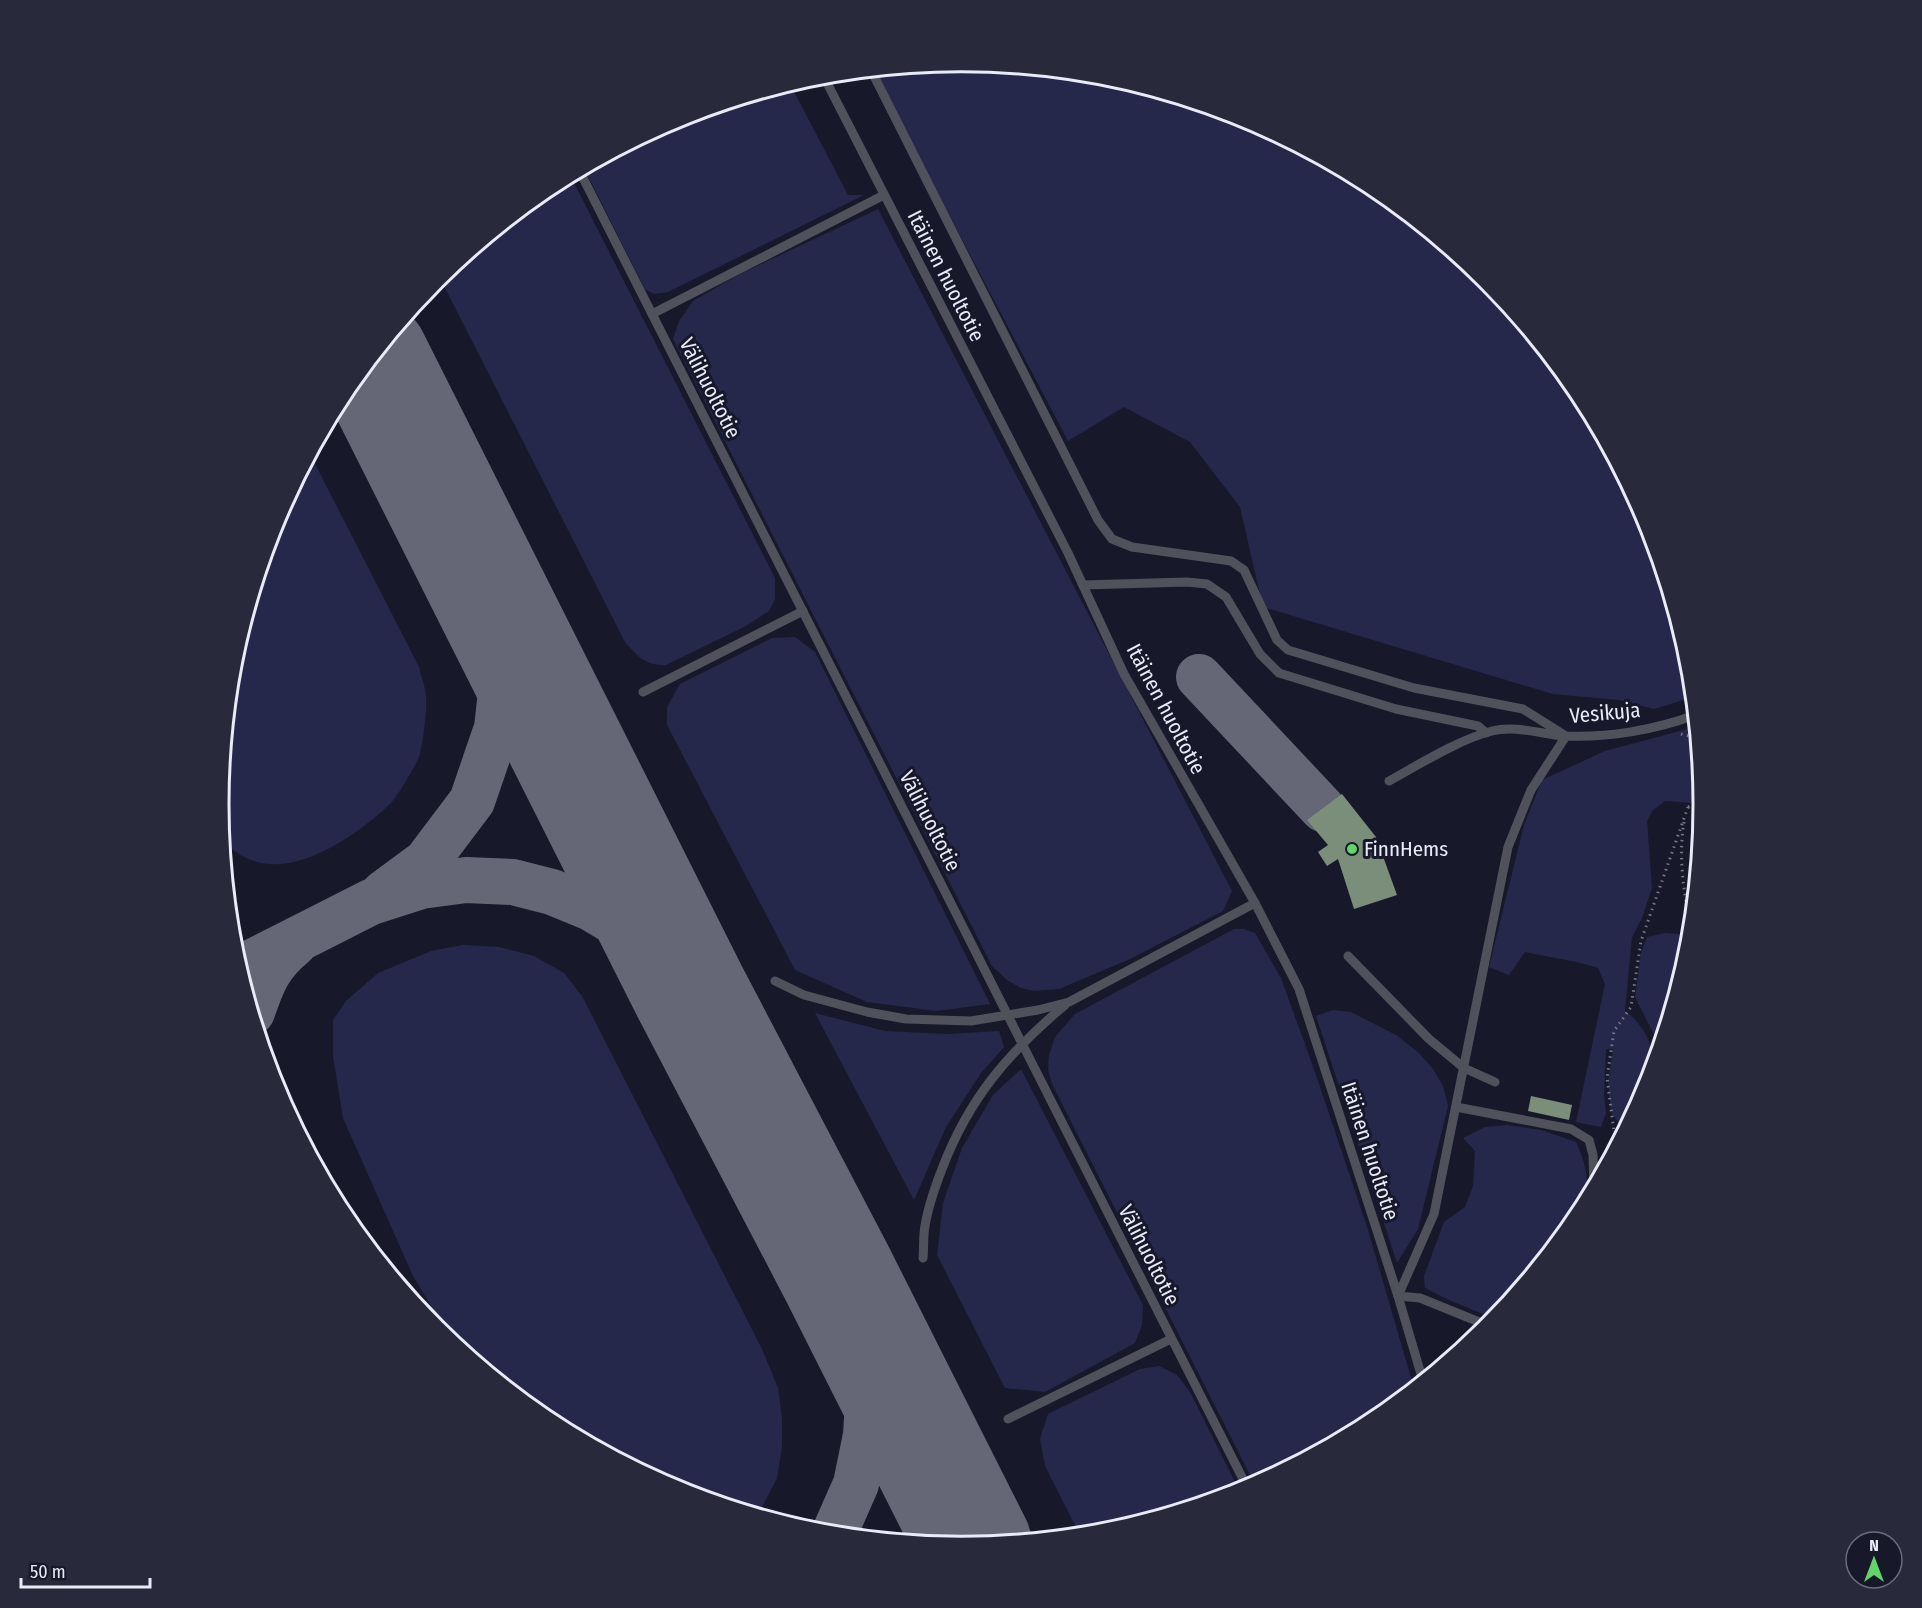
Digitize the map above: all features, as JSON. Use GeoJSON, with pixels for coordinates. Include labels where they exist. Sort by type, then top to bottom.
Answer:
{"type":"FeatureCollection","features":[{"type":"Feature","properties":{"kind":"lane"},"geometry":{"type":"LineString","coordinates":[[875,77],[1098,520],[1112,539],[1132,547],[1231,561],[1244,570],[1277,640],[1288,650],[1414,688],[1523,709],[1566,736],[1531,790],[1508,847],[1434,1215],[1398,1296],[1420,1298],[1479,1322]]}},
{"type":"Feature","properties":{"kind":"lane","name":"Itäinen huoltotie"},"geometry":{"type":"LineString","coordinates":[[828,84],[1083,585],[1124,674],[1255,903],[1299,989],[1421,1373]]}},
{"type":"Feature","properties":{"kind":"lane","name":"Välihuoltotie"},"geometry":{"type":"LineString","coordinates":[[583,177],[1243,1479]]}},
{"type":"Feature","properties":{"kind":"lane"},"geometry":{"type":"LineString","coordinates":[[652,314],[884,195]]}},
{"type":"Feature","properties":{"kind":"lane"},"geometry":{"type":"LineString","coordinates":[[1083,585],[1187,582],[1208,584],[1226,597],[1260,654],[1279,673],[1396,709],[1478,726],[1486,733],[1428,759],[1389,781]]}},
{"type":"Feature","properties":{"kind":"lane"},"geometry":{"type":"LineString","coordinates":[[643,692],[803,610]]}},
{"type":"Feature","properties":{"kind":"lane","name":"Vesikuja"},"geometry":{"type":"LineString","coordinates":[[1486,733],[1517,730],[1566,736],[1605,734],[1641,730],[1688,718]]}},
{"type":"Feature","properties":{"kind":"lane"},"geometry":{"type":"LineString","coordinates":[[923,1258],[924,1227],[949,1149],[977,1097],[1023,1044],[1042,1024],[1069,1002],[1255,903]]}},
{"type":"Feature","properties":{"kind":"lane"},"geometry":{"type":"LineString","coordinates":[[1348,956],[1429,1040],[1464,1068],[1495,1082]]}},
{"type":"Feature","properties":{"kind":"lane"},"geometry":{"type":"LineString","coordinates":[[775,981],[804,995],[867,1012],[906,1018],[971,1021],[1038,1010],[1069,1002]]}},
{"type":"Feature","properties":{"kind":"lane"},"geometry":{"type":"LineString","coordinates":[[1456,1107],[1571,1129],[1589,1140],[1593,1155],[1594,1172]]}},
{"type":"Feature","properties":{"kind":"lane"},"geometry":{"type":"LineString","coordinates":[[1008,1419],[1171,1339]]}},
{"type":"Feature","properties":{"kind":"path"},"geometry":{"type":"LineString","coordinates":[[1688,807],[1693,805]]}},
{"type":"Feature","properties":{"kind":"path"},"geometry":{"type":"LineString","coordinates":[[1687,902],[1682,850],[1688,807]]}},
{"type":"Feature","properties":{"kind":"path"},"geometry":{"type":"LineString","coordinates":[[1614,1135],[1607,1078],[1614,1031],[1631,1007],[1641,941],[1688,807]]}},
{"type":"Feature","properties":{"kind":"shaded area"},"geometry":{"type":"Polygon","coordinates":[[[961,72],[1009,74],[1057,78],[1150,97],[1196,111],[1285,147],[1368,195],[1407,223],[1479,286],[1511,321],[1570,397],[1595,438],[1618,480],[1654,569],[1668,615],[1686,699],[1654,709],[1619,700],[1553,694],[1263,607],[1240,507],[1190,442],[1124,407],[1068,441],[877,77],[961,72]]]}},
{"type":"Feature","properties":{"kind":"shaded area"},"geometry":{"type":"Polygon","coordinates":[[[794,92],[848,195],[864,195],[668,292],[654,294],[645,289],[587,175],[637,147],[681,128],[726,111],[794,92]]]}},
{"type":"Feature","properties":{"kind":"shaded area"},"geometry":{"type":"Polygon","coordinates":[[[574,183],[775,578],[775,599],[769,611],[746,626],[666,665],[643,660],[625,642],[444,285],[515,223],[574,183]]]}},
{"type":"Feature","properties":{"kind":"shaded area"},"geometry":{"type":"Polygon","coordinates":[[[878,209],[1232,891],[1223,911],[1130,959],[1059,989],[1034,991],[1021,988],[1007,980],[992,966],[673,339],[679,321],[693,301],[740,274],[878,209]]]}},
{"type":"Feature","properties":{"kind":"shaded area"},"geometry":{"type":"Polygon","coordinates":[[[314,462],[419,667],[426,694],[426,711],[419,757],[390,804],[348,837],[313,856],[296,862],[262,863],[240,855],[231,848],[229,804],[231,756],[235,708],[243,661],[268,569],[285,524],[314,462]]]}},
{"type":"Feature","properties":{"kind":"shaded area"},"geometry":{"type":"Polygon","coordinates":[[[795,637],[815,652],[990,1004],[936,1011],[867,1002],[795,970],[667,725],[667,707],[680,684],[772,638],[795,637]]]}},
{"type":"Feature","properties":{"kind":"shaded area"},"geometry":{"type":"Polygon","coordinates":[[[1689,729],[1693,803],[1665,801],[1653,810],[1647,821],[1652,888],[1642,918],[1632,937],[1625,1010],[1639,1025],[1649,1040],[1651,1048],[1620,1124],[1611,1112],[1608,1083],[1613,1049],[1606,1049],[1604,1094],[1606,1113],[1601,1127],[1576,1122],[1605,984],[1598,968],[1525,952],[1509,975],[1489,967],[1524,825],[1542,780],[1605,751],[1689,729]]]}},
{"type":"Feature","properties":{"kind":"shaded area"},"geometry":{"type":"Polygon","coordinates":[[[1234,929],[1244,929],[1255,933],[1281,978],[1315,1072],[1368,1230],[1412,1381],[1368,1413],[1327,1438],[1285,1461],[1250,1476],[1052,1084],[1048,1070],[1049,1055],[1055,1037],[1075,1014],[1234,929]]]}},
{"type":"Feature","properties":{"kind":"shaded area"},"geometry":{"type":"Polygon","coordinates":[[[1665,933],[1678,934],[1681,937],[1668,993],[1655,1037],[1635,997],[1641,953],[1647,937],[1665,933]]]}},
{"type":"Feature","properties":{"kind":"shaded area"},"geometry":{"type":"Polygon","coordinates":[[[463,945],[499,947],[534,956],[564,973],[582,996],[762,1349],[778,1388],[782,1418],[782,1447],[777,1478],[762,1508],[726,1497],[637,1461],[554,1413],[515,1385],[443,1322],[413,1276],[343,1118],[333,1056],[333,1020],[346,1001],[378,973],[431,951],[463,945]]]}},
{"type":"Feature","properties":{"kind":"shaded area"},"geometry":{"type":"Polygon","coordinates":[[[1333,1010],[1351,1012],[1396,1035],[1418,1052],[1433,1069],[1443,1086],[1448,1106],[1418,1229],[1397,1263],[1316,1016],[1333,1010]]]}},
{"type":"Feature","properties":{"kind":"shaded area"},"geometry":{"type":"Polygon","coordinates":[[[815,1013],[885,1031],[947,1034],[999,1031],[1004,1047],[981,1073],[946,1127],[914,1200],[815,1013]]]}},
{"type":"Feature","properties":{"kind":"shaded area"},"geometry":{"type":"Polygon","coordinates":[[[1021,1069],[1143,1305],[1142,1325],[1135,1343],[1045,1392],[1005,1388],[937,1255],[943,1203],[962,1148],[993,1095],[1021,1069]]]}},
{"type":"Feature","properties":{"kind":"shaded area"},"geometry":{"type":"Polygon","coordinates":[[[1507,1125],[1541,1130],[1576,1142],[1586,1170],[1587,1180],[1570,1211],[1542,1250],[1485,1315],[1425,1288],[1424,1276],[1444,1222],[1465,1207],[1473,1186],[1475,1151],[1463,1138],[1485,1127],[1507,1125]]]}},
{"type":"Feature","properties":{"kind":"shaded area"},"geometry":{"type":"Polygon","coordinates":[[[1159,1366],[1177,1375],[1190,1392],[1235,1482],[1150,1511],[1076,1527],[1045,1466],[1040,1439],[1048,1414],[1140,1369],[1159,1366]]]}},
{"type":"Feature","properties":{"kind":"building","name":"FinnHems"},"geometry":{"type":"Polygon","coordinates":[[[1342,794],[1376,837],[1397,895],[1354,909],[1338,859],[1327,866],[1318,852],[1328,845],[1307,820],[1342,794]]]}},
{"type":"Feature","properties":{"kind":"building"},"geometry":{"type":"Polygon","coordinates":[[[1531,1096],[1572,1105],[1569,1120],[1528,1111],[1531,1096]]]}},
{"type":"Feature","properties":{"kind":"taxiway"},"geometry":{"type":"LineString","coordinates":[[384,893],[426,862],[472,801],[497,728],[502,683],[492,617],[476,564]]}},
{"type":"Feature","properties":{"kind":"taxiway"},"geometry":{"type":"LineString","coordinates":[[1199,677],[1323,809]]}},
{"type":"Feature","properties":{"kind":"taxiway"},"geometry":{"type":"LineString","coordinates":[[247,965],[371,902],[421,886],[466,880],[513,882],[552,892],[591,908],[623,927],[656,954],[690,992]]}},
{"type":"Feature","properties":{"kind":"taxiway"},"geometry":{"type":"LineString","coordinates":[[256,1000],[272,966],[294,944]]}},
{"type":"Feature","properties":{"kind":"taxiway"},"geometry":{"type":"LineString","coordinates":[[838,1275],[862,1342],[869,1384],[866,1435],[856,1484],[838,1525]]}},
{"type":"Feature","properties":{"kind":"runway"},"geometry":{"type":"LineString","coordinates":[[375,365],[690,992],[838,1275],[969,1536]]}},
{"type":"Feature","properties":{"kind":"place","name":"FinnHems"},"geometry":{"type":"Point","coordinates":[1352,849]}}]}
